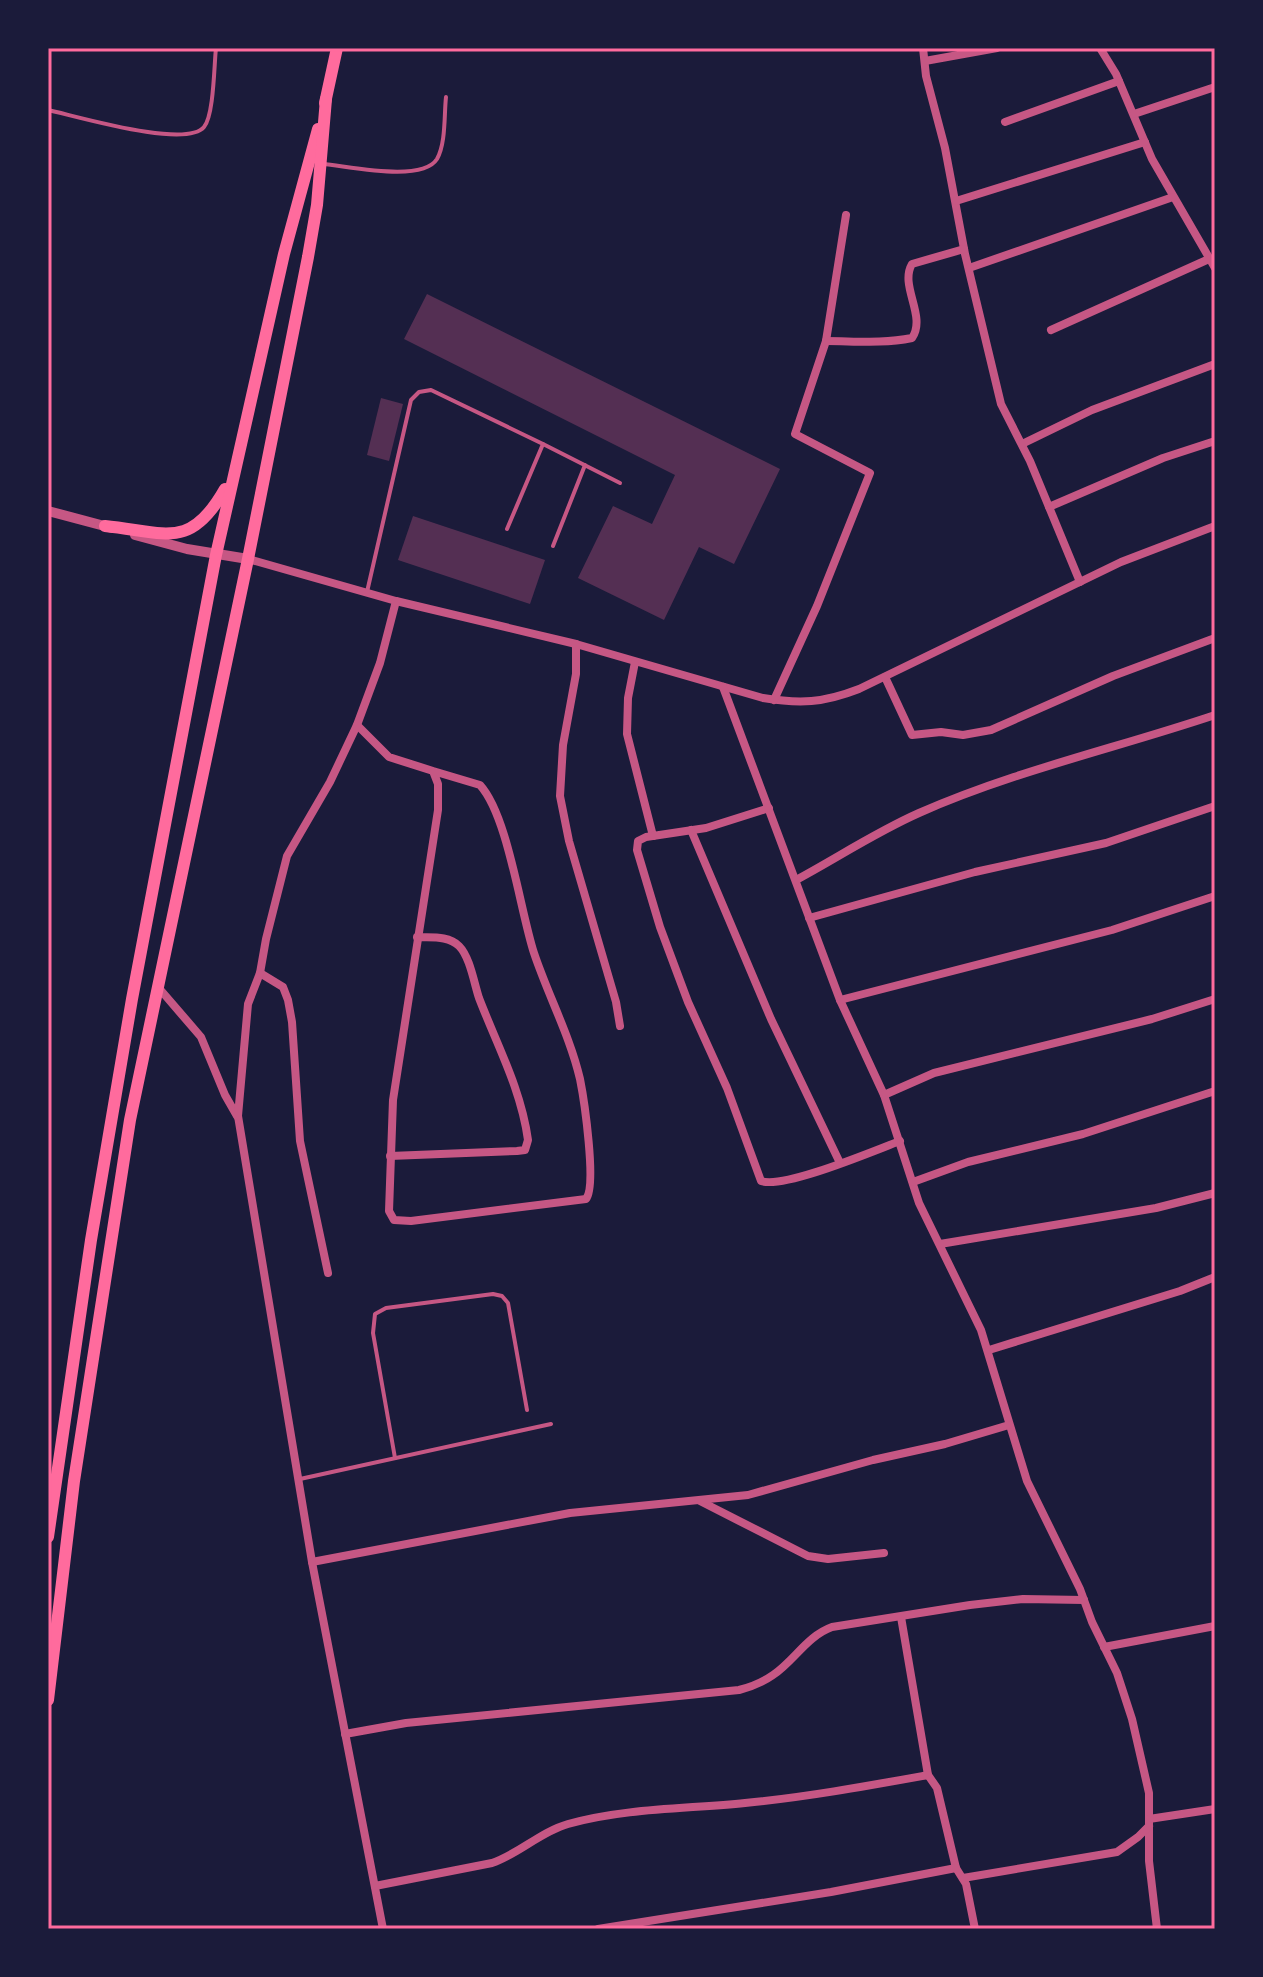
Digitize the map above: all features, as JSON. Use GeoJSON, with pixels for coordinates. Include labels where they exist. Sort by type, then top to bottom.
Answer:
{"type":"FeatureCollection","features":[{"type":"Feature","properties":{"kind":"main road"},"geometry":{"type":"LineString","coordinates":[[48,1537],[93,1224],[216,555],[284,254],[337,48]]}},
{"type":"Feature","properties":{"kind":"main road"},"geometry":{"type":"LineString","coordinates":[[48,1700],[74,1481],[130,1120],[308,257],[326,99]]}},
{"type":"Feature","properties":{"kind":"main road"},"geometry":{"type":"LineString","coordinates":[[105,526],[181,533],[207,518],[233,476]]}},
{"type":"Feature","properties":{"kind":"street"},"geometry":{"type":"LineString","coordinates":[[923,48],[964,249],[1001,404],[1022,444],[1080,582]]}},
{"type":"Feature","properties":{"kind":"street"},"geometry":{"type":"LineString","coordinates":[[925,61],[997,48]]}},
{"type":"Feature","properties":{"kind":"street"},"geometry":{"type":"LineString","coordinates":[[1100,48],[1119,81],[1173,197],[1215,268]]}},
{"type":"Feature","properties":{"kind":"street"},"geometry":{"type":"LineString","coordinates":[[1005,122],[1119,81]]}},
{"type":"Feature","properties":{"kind":"street"},"geometry":{"type":"LineString","coordinates":[[1134,114],[1215,87]]}},
{"type":"Feature","properties":{"kind":"street"},"geometry":{"type":"LineString","coordinates":[[956,201],[1145,142]]}},
{"type":"Feature","properties":{"kind":"street"},"geometry":{"type":"LineString","coordinates":[[969,268],[1173,197]]}},
{"type":"Feature","properties":{"kind":"street"},"geometry":{"type":"LineString","coordinates":[[774,700],[817,606],[870,473],[795,434],[826,341],[846,215]]}},
{"type":"Feature","properties":{"kind":"street"},"geometry":{"type":"LineString","coordinates":[[826,341],[855,340],[874,344],[912,338],[917,326],[908,270],[921,259],[964,249]]}},
{"type":"Feature","properties":{"kind":"street"},"geometry":{"type":"LineString","coordinates":[[1051,330],[1209,259]]}},
{"type":"Feature","properties":{"kind":"street"},"geometry":{"type":"LineString","coordinates":[[1022,444],[1092,410],[1215,364]]}},
{"type":"Feature","properties":{"kind":"street"},"geometry":{"type":"LineString","coordinates":[[1049,507],[1163,458],[1215,441]]}},
{"type":"Feature","properties":{"kind":"street"},"geometry":{"type":"LineString","coordinates":[[48,511],[187,549],[248,559],[396,601],[576,644],[793,704],[841,696],[1121,562],[1215,526]]}},
{"type":"Feature","properties":{"kind":"street"},"geometry":{"type":"LineString","coordinates":[[383,1929],[312,1562],[238,1116],[248,1004],[260,973],[287,856],[330,782],[357,725],[380,663],[396,601]]}},
{"type":"Feature","properties":{"kind":"street"},"geometry":{"type":"LineString","coordinates":[[885,677],[912,735],[941,732],[963,735],[991,730],[1113,676],[1215,638]]}},
{"type":"Feature","properties":{"kind":"street"},"geometry":{"type":"LineString","coordinates":[[576,644],[576,674],[563,745],[560,796],[569,841],[616,1002],[620,1026]]}},
{"type":"Feature","properties":{"kind":"street"},"geometry":{"type":"LineString","coordinates":[[635,662],[628,698],[627,734],[653,836]]}},
{"type":"Feature","properties":{"kind":"street"},"geometry":{"type":"LineString","coordinates":[[723,687],[840,1000],[884,1095],[919,1203],[989,1350],[1027,1481],[1117,1673],[1132,1719],[1149,1793],[1149,1861],[1157,1929]]}},
{"type":"Feature","properties":{"kind":"street"},"geometry":{"type":"LineString","coordinates":[[796,880],[882,830],[923,811],[1044,768],[1215,715]]}},
{"type":"Feature","properties":{"kind":"street"},"geometry":{"type":"LineString","coordinates":[[357,725],[389,757],[480,785],[491,802],[533,949],[580,1078],[590,1194],[586,1199],[567,1204],[411,1221],[394,1220],[388,1206],[393,1100],[438,810],[438,784],[433,771]]}},
{"type":"Feature","properties":{"kind":"street"},"geometry":{"type":"LineString","coordinates":[[809,918],[975,872],[1106,843],[1215,806]]}},
{"type":"Feature","properties":{"kind":"street"},"geometry":{"type":"LineString","coordinates":[[769,808],[638,841],[637,850],[660,927],[688,1002],[727,1088],[761,1181],[784,1181],[900,1141]]}},
{"type":"Feature","properties":{"kind":"street"},"geometry":{"type":"LineString","coordinates":[[691,830],[739,948],[840,1163]]}},
{"type":"Feature","properties":{"kind":"street"},"geometry":{"type":"LineString","coordinates":[[840,1000],[1112,930],[1215,896]]}},
{"type":"Feature","properties":{"kind":"street"},"geometry":{"type":"LineString","coordinates":[[390,1156],[517,1151],[525,1150],[528,1140],[509,1066],[480,1001],[462,950],[452,941],[442,938],[417,937]]}},
{"type":"Feature","properties":{"kind":"street"},"geometry":{"type":"LineString","coordinates":[[260,973],[283,987],[288,1000],[300,1141],[328,1273]]}},
{"type":"Feature","properties":{"kind":"street"},"geometry":{"type":"LineString","coordinates":[[158,987],[201,1037],[225,1095],[238,1116]]}},
{"type":"Feature","properties":{"kind":"street"},"geometry":{"type":"LineString","coordinates":[[884,1095],[934,1073],[1152,1019],[1215,999]]}},
{"type":"Feature","properties":{"kind":"street"},"geometry":{"type":"LineString","coordinates":[[913,1182],[968,1162],[1083,1134],[1215,1091]]}},
{"type":"Feature","properties":{"kind":"street"},"geometry":{"type":"LineString","coordinates":[[940,1244],[1156,1208],[1215,1193]]}},
{"type":"Feature","properties":{"kind":"street"},"geometry":{"type":"LineString","coordinates":[[989,1350],[1180,1291],[1215,1277]]}},
{"type":"Feature","properties":{"kind":"street"},"geometry":{"type":"LineString","coordinates":[[312,1562],[570,1513],[748,1495],[1009,1425]]}},
{"type":"Feature","properties":{"kind":"street"},"geometry":{"type":"LineString","coordinates":[[700,1501],[808,1556],[828,1559],[884,1553]]}},
{"type":"Feature","properties":{"kind":"street"},"geometry":{"type":"LineString","coordinates":[[345,1734],[419,1722],[739,1690],[775,1674],[822,1631],[970,1605],[1023,1599],[1084,1600]]}},
{"type":"Feature","properties":{"kind":"street"},"geometry":{"type":"LineString","coordinates":[[901,1617],[928,1775],[937,1788],[956,1868],[963,1878],[975,1929]]}},
{"type":"Feature","properties":{"kind":"street"},"geometry":{"type":"LineString","coordinates":[[1104,1647],[1215,1626]]}},
{"type":"Feature","properties":{"kind":"street"},"geometry":{"type":"LineString","coordinates":[[375,1886],[492,1863],[507,1858],[567,1824],[661,1810],[747,1803],[928,1775]]}},
{"type":"Feature","properties":{"kind":"street"},"geometry":{"type":"LineString","coordinates":[[963,1878],[1117,1852],[1138,1837],[1149,1822],[1215,1809]]}},
{"type":"Feature","properties":{"kind":"street"},"geometry":{"type":"LineString","coordinates":[[598,1929],[831,1892],[956,1868]]}},
{"type":"Feature","properties":{"kind":"lane"},"geometry":{"type":"LineString","coordinates":[[48,110],[140,131],[174,136],[197,132],[204,127],[209,116],[216,48]]}},
{"type":"Feature","properties":{"kind":"lane"},"geometry":{"type":"LineString","coordinates":[[321,163],[408,172],[423,169],[436,161],[441,147],[446,97]]}},
{"type":"Feature","properties":{"kind":"lane"},"geometry":{"type":"LineString","coordinates":[[367,592],[411,400],[419,392],[431,390],[620,483]]}},
{"type":"Feature","properties":{"kind":"lane"},"geometry":{"type":"LineString","coordinates":[[507,529],[543,444]]}},
{"type":"Feature","properties":{"kind":"lane"},"geometry":{"type":"LineString","coordinates":[[553,546],[585,465]]}},
{"type":"Feature","properties":{"kind":"lane"},"geometry":{"type":"LineString","coordinates":[[395,1458],[373,1333],[375,1314],[386,1308],[493,1294],[502,1296],[508,1303],[527,1410]]}},
{"type":"Feature","properties":{"kind":"lane"},"geometry":{"type":"LineString","coordinates":[[298,1479],[551,1424]]}},
{"type":"Feature","properties":{"kind":"building"},"geometry":{"type":"Polygon","coordinates":[[[427,294],[780,469],[734,564],[699,547],[664,620],[578,578],[613,506],[652,524],[675,475],[404,339],[427,294]]]}},
{"type":"Feature","properties":{"kind":"building"},"geometry":{"type":"Polygon","coordinates":[[[381,398],[403,404],[389,461],[367,455],[381,398]]]}},
{"type":"Feature","properties":{"kind":"building"},"geometry":{"type":"Polygon","coordinates":[[[413,516],[545,560],[530,604],[398,560],[413,516]]]}}]}
